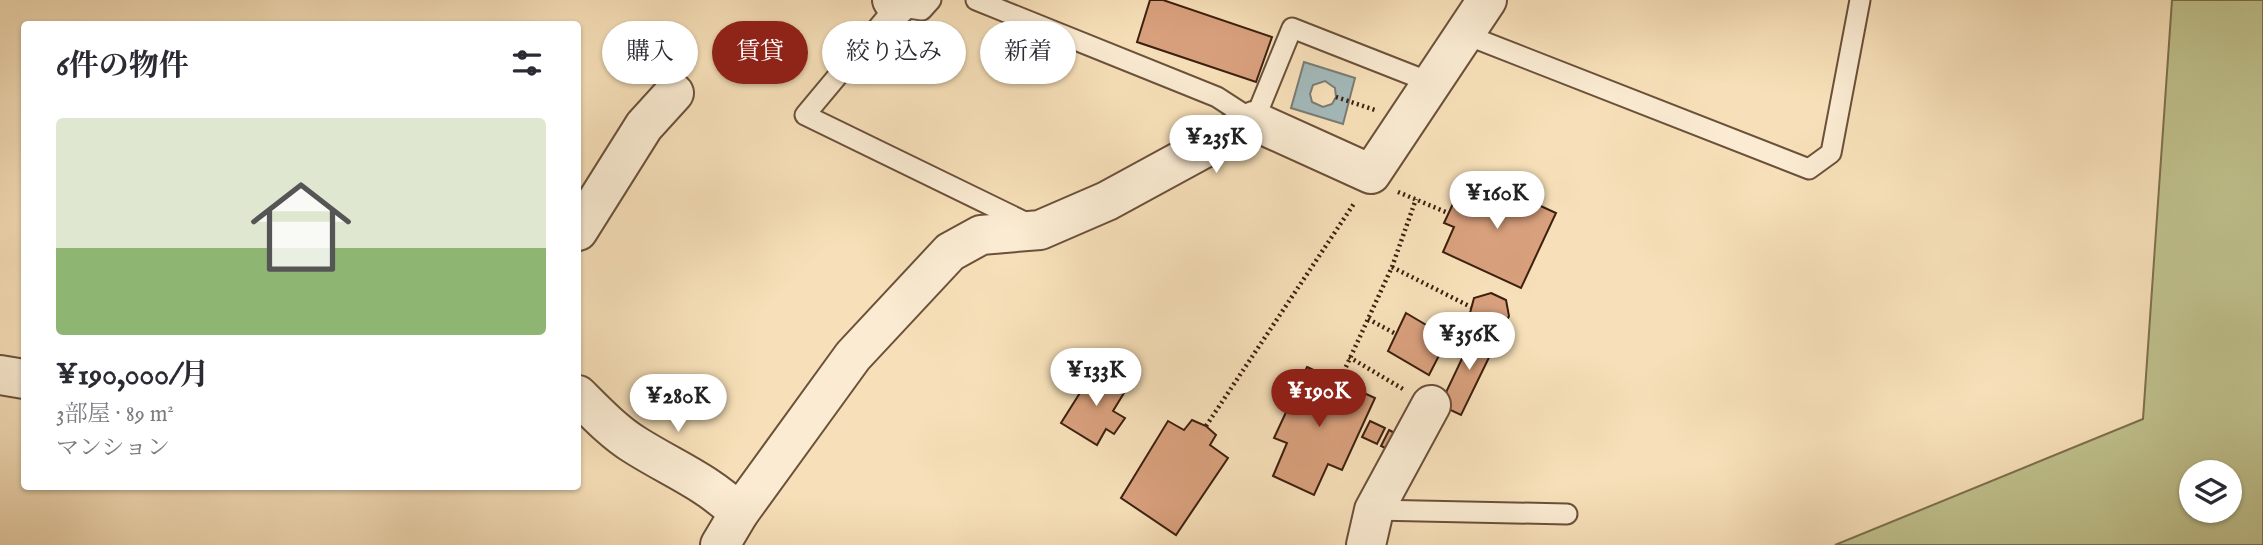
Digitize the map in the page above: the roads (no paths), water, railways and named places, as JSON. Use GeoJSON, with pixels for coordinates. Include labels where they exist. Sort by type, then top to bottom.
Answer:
{"type":"FeatureCollection","features":[{"type":"Feature","properties":{"kind":"street"},"geometry":{"type":"LineString","coordinates":[[581,398],[633,444],[708,486],[730,529],[853,356],[950,251],[981,235],[1040,230],[1107,201],[1254,121],[1366,183],[1487,0]]}},
{"type":"Feature","properties":{"kind":"street"},"geometry":{"type":"LineString","coordinates":[[581,226],[644,126],[674,93]]}},
{"type":"Feature","properties":{"kind":"street"},"geometry":{"type":"LineString","coordinates":[[0,375],[21,378]]}},
{"type":"Feature","properties":{"kind":"street"},"geometry":{"type":"LineString","coordinates":[[1370,527],[1432,405]]}},
{"type":"Feature","properties":{"kind":"lane"},"geometry":{"type":"LineString","coordinates":[[976,0],[1217,96],[1254,121],[1292,28],[1432,83]]}},
{"type":"Feature","properties":{"kind":"lane"},"geometry":{"type":"LineString","coordinates":[[1464,34],[1810,169],[1831,153],[1860,0]]}},
{"type":"Feature","properties":{"kind":"lane"},"geometry":{"type":"LineString","coordinates":[[906,2],[805,115],[1040,230]]}},
{"type":"Feature","properties":{"kind":"lane"},"geometry":{"type":"LineString","coordinates":[[1370,527],[1567,514]]}},
{"type":"Feature","properties":{"kind":"water"},"geometry":{"type":"Polygon","coordinates":[[[1304,62],[1355,78],[1343,124],[1291,108],[1304,62]],[[1325,81],[1313,85],[1310,94],[1312,102],[1323,107],[1332,104],[1336,97],[1335,88],[1325,81]]]}}]}
